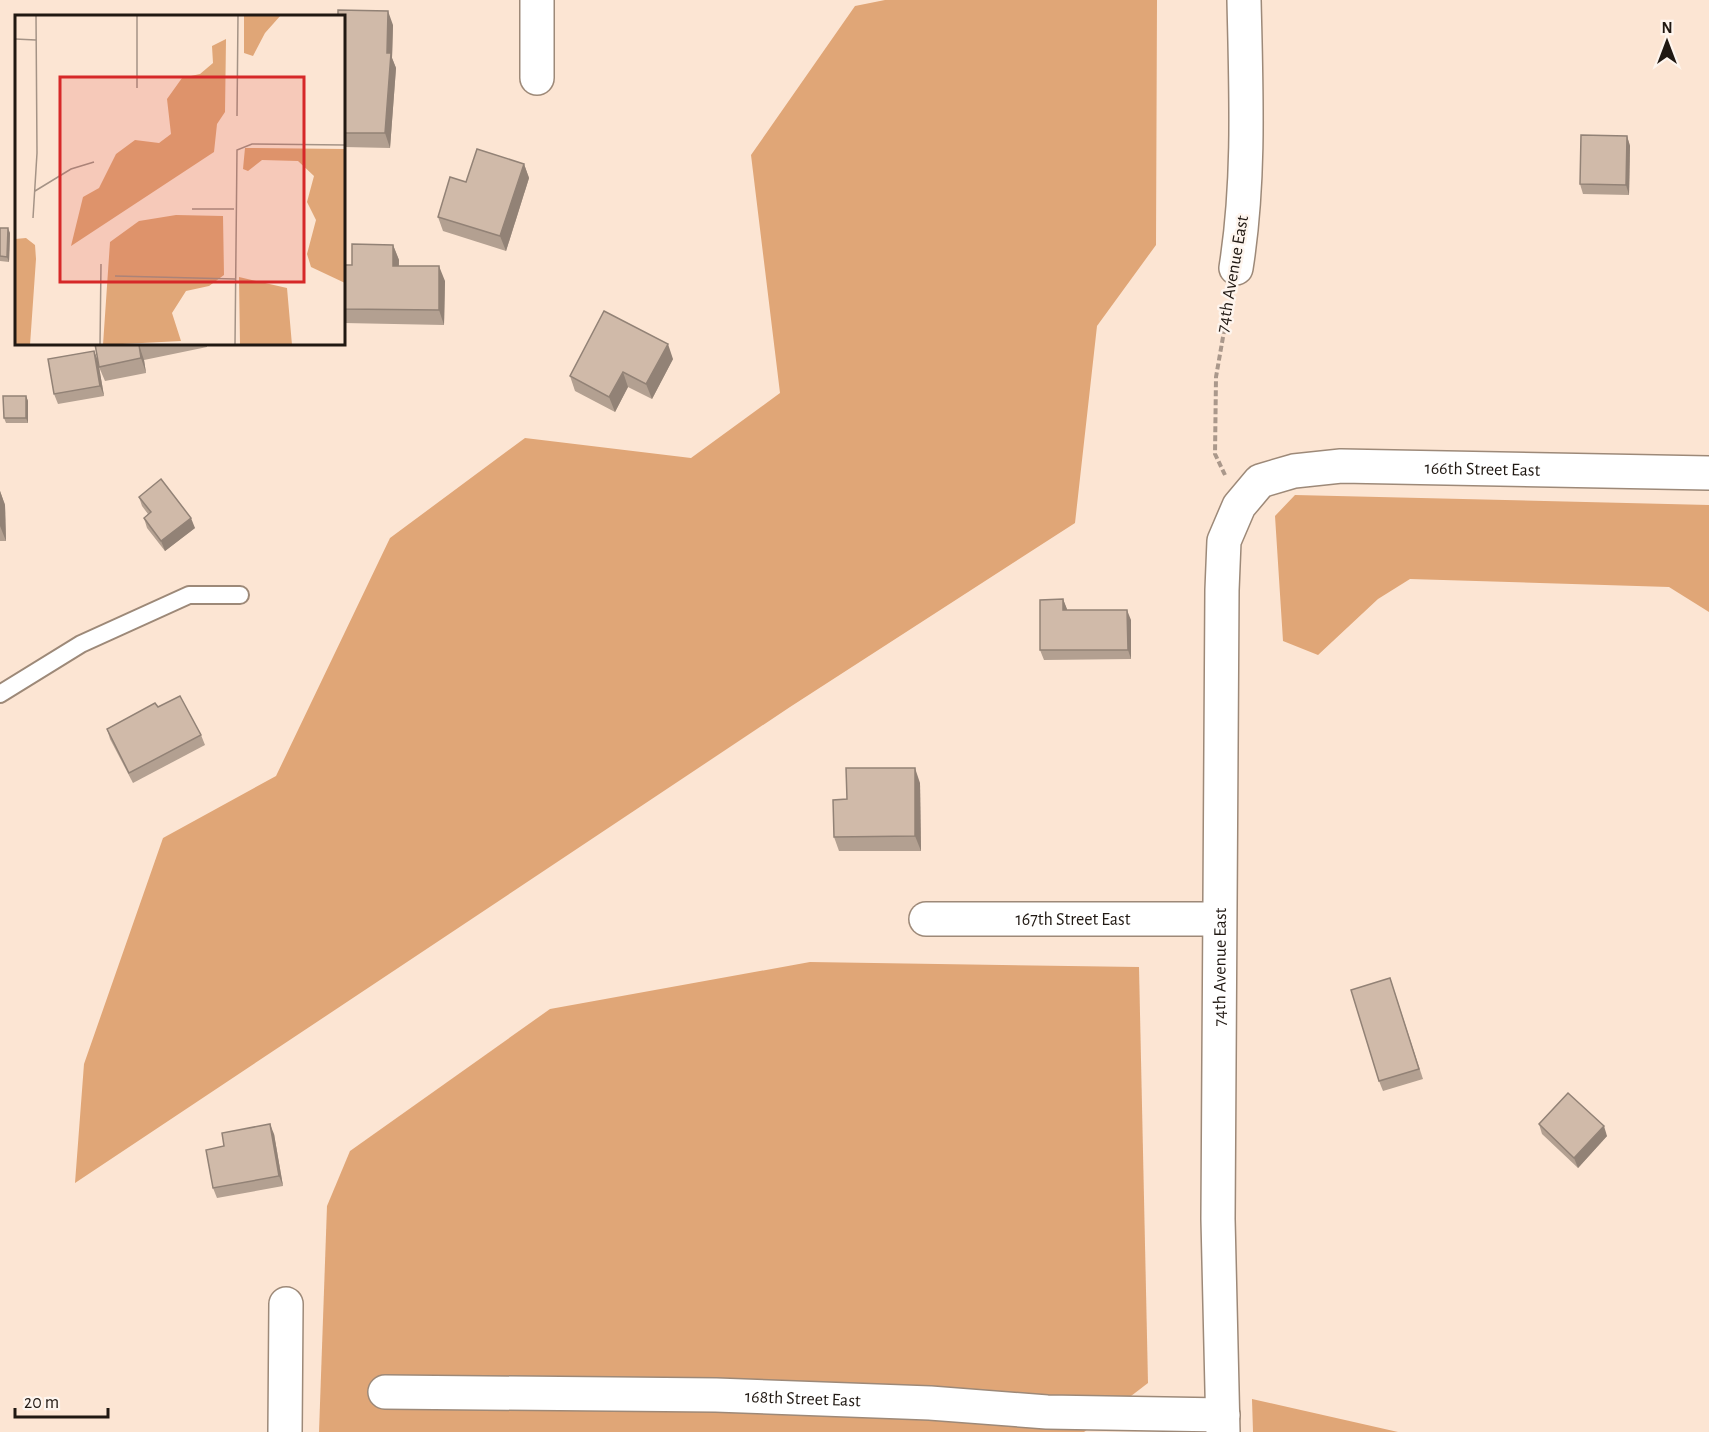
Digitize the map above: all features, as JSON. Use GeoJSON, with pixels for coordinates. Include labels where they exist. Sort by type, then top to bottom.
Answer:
{"type":"FeatureCollection","features":[{"type":"Feature","properties":{"kind":"street"},"geometry":{"type":"LineString","coordinates":[[537,0],[537,78]]}},
{"type":"Feature","properties":{"kind":"street","name":"74th Avenue East"},"geometry":{"type":"LineString","coordinates":[[1236,268],[1243,225],[1246,97],[1244,0]]}},
{"type":"Feature","properties":{"kind":"street","name":"166th Street East"},"geometry":{"type":"LineString","coordinates":[[1260,481],[1294,471],[1341,466],[1709,473]]}},
{"type":"Feature","properties":{"kind":"street","name":"74th Avenue East"},"geometry":{"type":"LineString","coordinates":[[1223,1423],[1218,1219],[1224,541],[1239,506],[1260,481]]}},
{"type":"Feature","properties":{"kind":"street","name":"167th Street East"},"geometry":{"type":"LineString","coordinates":[[926,919],[1219,919]]}},
{"type":"Feature","properties":{"kind":"street"},"geometry":{"type":"LineString","coordinates":[[285,1432],[286,1304]]}},
{"type":"Feature","properties":{"kind":"street","name":"168th Street East"},"geometry":{"type":"LineString","coordinates":[[385,1392],[716,1395],[930,1403],[1223,1423]]}},
{"type":"Feature","properties":{"kind":"lane"},"geometry":{"type":"LineString","coordinates":[[0,694],[81,644],[189,595],[240,595]]}},
{"type":"Feature","properties":{"kind":"path","name":"74th Avenue East"},"geometry":{"type":"LineString","coordinates":[[1236,268],[1215,377],[1215,454],[1239,506]]}},
{"type":"Feature","properties":{"kind":"shaded area"},"geometry":{"type":"Polygon","coordinates":[[[885,0],[1157,0],[1156,245],[1097,326],[1075,523],[790,707],[75,1183],[84,1064],[163,838],[276,776],[390,538],[525,438],[691,458],[780,393],[751,155],[855,6],[885,0]]]}},
{"type":"Feature","properties":{"kind":"shaded area"},"geometry":{"type":"Polygon","coordinates":[[[1295,495],[1709,505],[1709,612],[1669,587],[1410,579],[1378,599],[1318,655],[1283,641],[1275,516],[1295,495]]]}},
{"type":"Feature","properties":{"kind":"shaded area"},"geometry":{"type":"Polygon","coordinates":[[[810,962],[1139,967],[1148,1383],[1084,1432],[319,1432],[327,1206],[350,1151],[550,1009],[810,962]]]}},
{"type":"Feature","properties":{"kind":"shaded area"},"geometry":{"type":"Polygon","coordinates":[[[1252,1399],[1398,1432],[1253,1432],[1252,1399]]]}},
{"type":"Feature","properties":{"kind":"building"},"geometry":{"type":"Polygon","coordinates":[[[338,10],[388,11],[387,53],[391,53],[385,133],[345,133],[345,15],[338,15],[338,10]]]}},
{"type":"Feature","properties":{"kind":"building"},"geometry":{"type":"Polygon","coordinates":[[[1581,135],[1627,136],[1626,185],[1580,184],[1581,135]]]}},
{"type":"Feature","properties":{"kind":"building"},"geometry":{"type":"Polygon","coordinates":[[[477,149],[524,164],[500,236],[438,217],[450,177],[466,182],[477,149]]]}},
{"type":"Feature","properties":{"kind":"building"},"geometry":{"type":"Polygon","coordinates":[[[0,228],[8,228],[7,257],[0,256],[0,228]]]}},
{"type":"Feature","properties":{"kind":"building"},"geometry":{"type":"Polygon","coordinates":[[[352,244],[393,245],[393,266],[439,266],[439,310],[345,309],[345,265],[352,265],[352,244]]]}},
{"type":"Feature","properties":{"kind":"building"},"geometry":{"type":"Polygon","coordinates":[[[604,311],[668,344],[646,384],[623,372],[609,397],[570,376],[604,311]]]}},
{"type":"Feature","properties":{"kind":"building"},"geometry":{"type":"Polygon","coordinates":[[[95,345],[139,345],[141,358],[99,367],[95,345]]]}},
{"type":"Feature","properties":{"kind":"building"},"geometry":{"type":"Polygon","coordinates":[[[94,351],[100,386],[54,394],[48,359],[94,351]]]}},
{"type":"Feature","properties":{"kind":"building"},"geometry":{"type":"Polygon","coordinates":[[[3,396],[26,396],[26,418],[4,418],[3,396]]]}},
{"type":"Feature","properties":{"kind":"building"},"geometry":{"type":"Polygon","coordinates":[[[161,479],[191,518],[161,541],[144,518],[151,512],[139,497],[161,479]]]}},
{"type":"Feature","properties":{"kind":"building"},"geometry":{"type":"Polygon","coordinates":[[[1063,599],[1063,610],[1127,610],[1128,650],[1040,650],[1040,600],[1063,599]]]}},
{"type":"Feature","properties":{"kind":"building"},"geometry":{"type":"Polygon","coordinates":[[[180,696],[201,735],[129,773],[107,729],[155,703],[158,707],[180,696]]]}},
{"type":"Feature","properties":{"kind":"building"},"geometry":{"type":"Polygon","coordinates":[[[846,768],[915,768],[915,836],[834,837],[833,800],[847,799],[846,768]]]}},
{"type":"Feature","properties":{"kind":"building"},"geometry":{"type":"Polygon","coordinates":[[[1390,978],[1419,1069],[1379,1081],[1351,990],[1390,978]]]}},
{"type":"Feature","properties":{"kind":"building"},"geometry":{"type":"Polygon","coordinates":[[[1568,1093],[1604,1126],[1574,1158],[1539,1124],[1568,1093]]]}},
{"type":"Feature","properties":{"kind":"building"},"geometry":{"type":"Polygon","coordinates":[[[270,1124],[279,1176],[213,1188],[206,1150],[224,1146],[222,1133],[270,1124]]]}}]}
